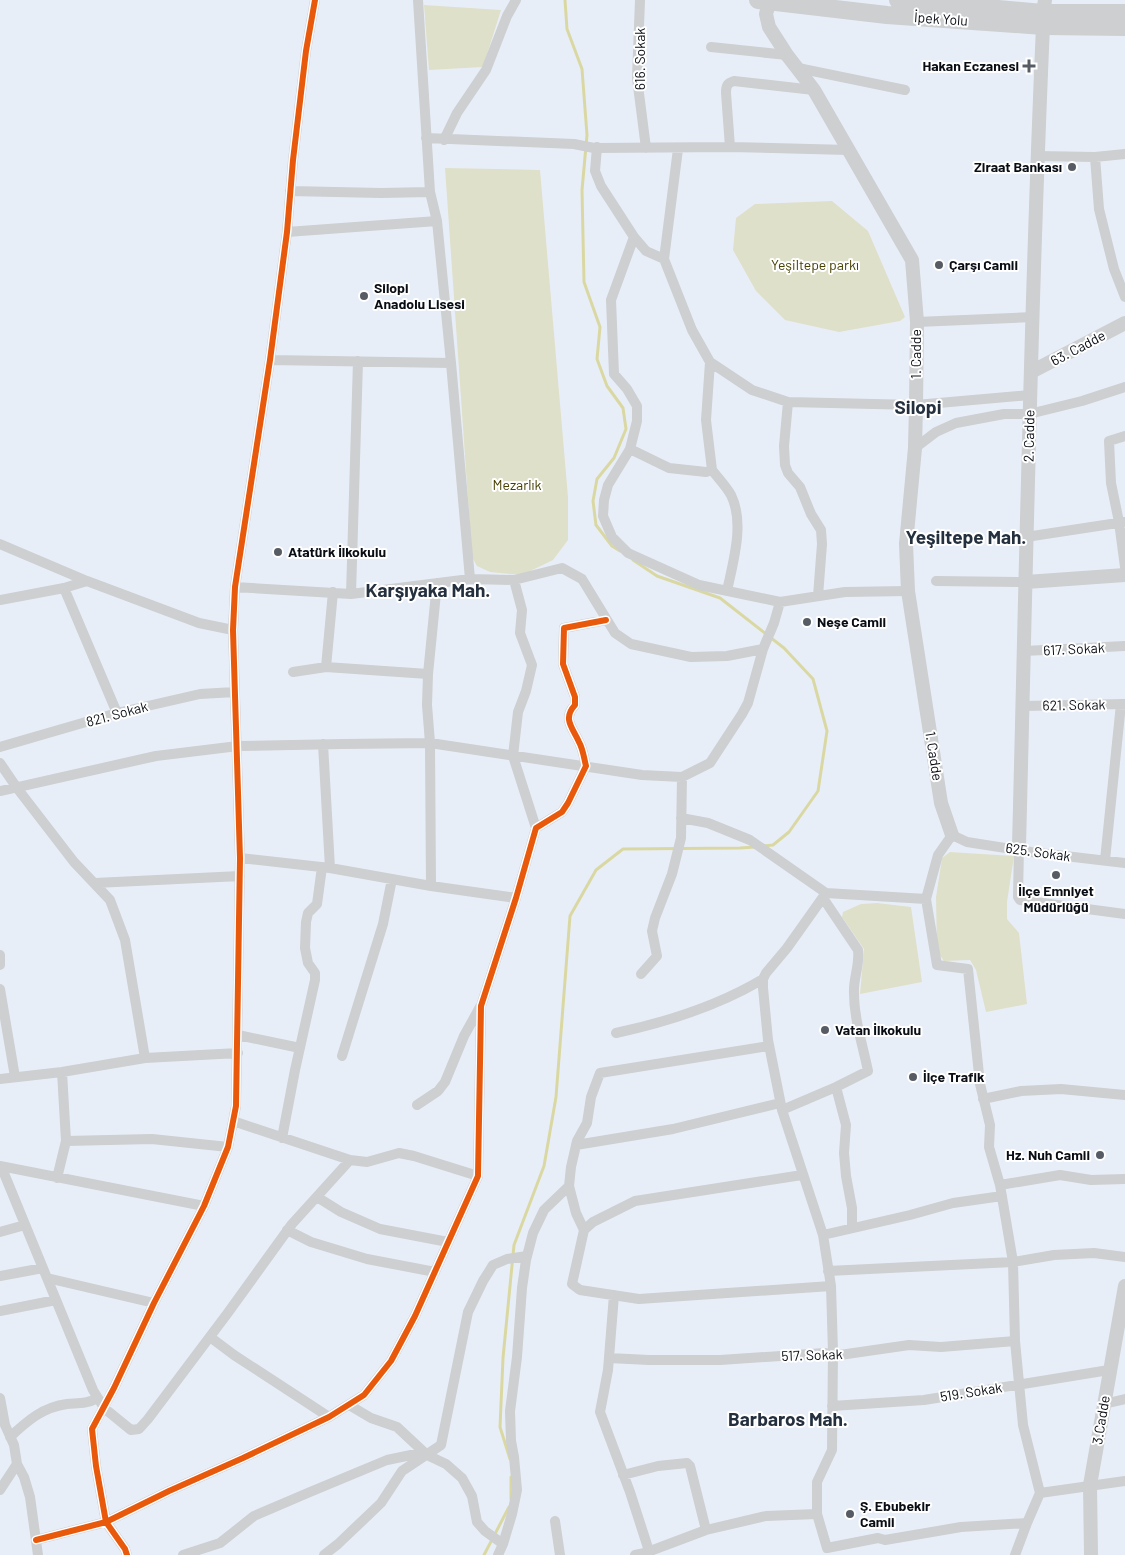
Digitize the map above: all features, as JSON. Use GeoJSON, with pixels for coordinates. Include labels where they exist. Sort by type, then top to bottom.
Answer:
{"type":"FeatureCollection","features":[{"type":"Feature","properties":{"kind":"highway"},"geometry":{"type":"LineString","coordinates":[[898,0],[1044,13],[1125,13]]}},
{"type":"Feature","properties":{"kind":"highway","name":"İpek Yolu"},"geometry":{"type":"LineString","coordinates":[[766,1],[887,15],[1044,13],[1125,27]]}},
{"type":"Feature","properties":{"kind":"street"},"geometry":{"type":"LineString","coordinates":[[127,1555],[126,1549],[106,1522],[96,1466],[92,1429],[204,1206],[228,1147],[236,1106],[240,858],[233,630],[235,587],[270,360],[287,232],[306,51],[315,0]]}},
{"type":"Feature","properties":{"kind":"street"},"geometry":{"type":"LineString","coordinates":[[418,0],[430,192],[437,221],[470,579]]}},
{"type":"Feature","properties":{"kind":"street"},"geometry":{"type":"LineString","coordinates":[[444,140],[457,113],[486,70],[507,16],[516,0]]}},
{"type":"Feature","properties":{"kind":"street","name":"616. Sokak"},"geometry":{"type":"LineString","coordinates":[[640,0],[637,78],[646,148]]}},
{"type":"Feature","properties":{"kind":"street","name":"1. Cadde"},"geometry":{"type":"LineString","coordinates":[[766,1],[769,27],[787,55],[814,90],[912,260],[917,322],[916,405],[915,448],[906,544],[908,591],[941,803],[952,835]]}},
{"type":"Feature","properties":{"kind":"street","name":"2. Cadde"},"geometry":{"type":"LineString","coordinates":[[1019,848],[1037,156],[1044,13]]}},
{"type":"Feature","properties":{"kind":"street"},"geometry":{"type":"LineString","coordinates":[[711,47],[787,55]]}},
{"type":"Feature","properties":{"kind":"street"},"geometry":{"type":"LineString","coordinates":[[798,68],[904,90]]}},
{"type":"Feature","properties":{"kind":"street"},"geometry":{"type":"LineString","coordinates":[[730,147],[726,93],[726,86],[729,82],[814,90]]}},
{"type":"Feature","properties":{"kind":"street"},"geometry":{"type":"LineString","coordinates":[[426,138],[574,144],[596,148],[730,147],[850,150]]}},
{"type":"Feature","properties":{"kind":"street"},"geometry":{"type":"LineString","coordinates":[[596,148],[595,171],[601,186],[634,237],[646,251],[664,259]]}},
{"type":"Feature","properties":{"kind":"street"},"geometry":{"type":"LineString","coordinates":[[678,148],[664,259],[692,330],[710,362],[752,390],[788,402],[916,405],[1030,395]]}},
{"type":"Feature","properties":{"kind":"street"},"geometry":{"type":"LineString","coordinates":[[1037,156],[1125,154]]}},
{"type":"Feature","properties":{"kind":"street"},"geometry":{"type":"LineString","coordinates":[[1095,156],[1099,209],[1114,269],[1125,296]]}},
{"type":"Feature","properties":{"kind":"street"},"geometry":{"type":"LineString","coordinates":[[290,191],[430,192]]}},
{"type":"Feature","properties":{"kind":"street"},"geometry":{"type":"LineString","coordinates":[[287,232],[437,221]]}},
{"type":"Feature","properties":{"kind":"street"},"geometry":{"type":"LineString","coordinates":[[634,237],[611,300],[614,374],[627,389],[637,406],[637,421],[630,448],[608,485],[604,500],[603,516],[612,537],[628,553],[700,585],[780,602],[845,592],[908,591]]}},
{"type":"Feature","properties":{"kind":"street"},"geometry":{"type":"LineString","coordinates":[[917,322],[1033,317]]}},
{"type":"Feature","properties":{"kind":"street","name":"63. Cadde"},"geometry":{"type":"LineString","coordinates":[[1031,372],[1125,323]]}},
{"type":"Feature","properties":{"kind":"street"},"geometry":{"type":"LineString","coordinates":[[270,360],[450,363]]}},
{"type":"Feature","properties":{"kind":"street"},"geometry":{"type":"LineString","coordinates":[[351,594],[358,361]]}},
{"type":"Feature","properties":{"kind":"street"},"geometry":{"type":"LineString","coordinates":[[710,362],[706,420],[712,470],[731,494],[738,533],[727,591]]}},
{"type":"Feature","properties":{"kind":"street"},"geometry":{"type":"LineString","coordinates":[[915,448],[936,432],[956,423],[1004,414],[1030,414],[1082,401],[1125,387]]}},
{"type":"Feature","properties":{"kind":"street"},"geometry":{"type":"LineString","coordinates":[[788,402],[784,446],[785,465],[788,473],[800,487],[811,514],[821,530],[822,544],[818,596]]}},
{"type":"Feature","properties":{"kind":"street"},"geometry":{"type":"LineString","coordinates":[[1125,436],[1109,440],[1111,484],[1122,522],[1125,567]]}},
{"type":"Feature","properties":{"kind":"street"},"geometry":{"type":"LineString","coordinates":[[630,448],[669,468],[706,472],[712,470]]}},
{"type":"Feature","properties":{"kind":"street"},"geometry":{"type":"LineString","coordinates":[[1026,537],[1122,522]]}},
{"type":"Feature","properties":{"kind":"street"},"geometry":{"type":"LineString","coordinates":[[0,544],[87,581],[199,623],[233,630]]}},
{"type":"Feature","properties":{"kind":"street"},"geometry":{"type":"LineString","coordinates":[[235,587],[351,594],[470,579],[514,580],[562,568],[582,578],[615,633],[632,644],[691,657],[727,656],[763,649]]}},
{"type":"Feature","properties":{"kind":"street"},"geometry":{"type":"LineString","coordinates":[[936,581],[1026,582],[1125,575]]}},
{"type":"Feature","properties":{"kind":"street"},"geometry":{"type":"LineString","coordinates":[[417,1105],[438,1091],[445,1082],[464,1036],[481,1006],[516,898],[536,828],[513,756],[518,712],[526,691],[532,665],[520,632],[522,610],[514,580]]}},
{"type":"Feature","properties":{"kind":"street"},"geometry":{"type":"LineString","coordinates":[[0,600],[64,588],[87,581]]}},
{"type":"Feature","properties":{"kind":"street"},"geometry":{"type":"LineString","coordinates":[[431,886],[430,743],[427,705],[428,674],[437,583]]}},
{"type":"Feature","properties":{"kind":"street"},"geometry":{"type":"LineString","coordinates":[[64,588],[117,713]]}},
{"type":"Feature","properties":{"kind":"street"},"geometry":{"type":"LineString","coordinates":[[326,668],[333,592]]}},
{"type":"Feature","properties":{"kind":"street"},"geometry":{"type":"LineString","coordinates":[[0,791],[156,756],[238,746],[323,744],[430,743],[642,775],[682,777],[710,763],[742,714],[748,702],[763,649],[774,623],[780,602]]}},
{"type":"Feature","properties":{"kind":"street"},"geometry":{"type":"LineString","coordinates":[[536,828],[562,812],[586,766],[580,743],[571,728],[568,717],[569,711],[575,705],[575,697],[563,664],[562,636],[564,628],[606,620]]}},
{"type":"Feature","properties":{"kind":"street","name":"617. Sokak"},"geometry":{"type":"LineString","coordinates":[[1024,651],[1125,646]]}},
{"type":"Feature","properties":{"kind":"street"},"geometry":{"type":"LineString","coordinates":[[293,672],[326,668],[428,674]]}},
{"type":"Feature","properties":{"kind":"street","name":"821. Sokak"},"geometry":{"type":"LineString","coordinates":[[0,747],[117,713],[200,694],[235,692]]}},
{"type":"Feature","properties":{"kind":"street"},"geometry":{"type":"LineString","coordinates":[[1105,860],[1123,704]]}},
{"type":"Feature","properties":{"kind":"street","name":"621. Sokak"},"geometry":{"type":"LineString","coordinates":[[1023,706],[1123,704]]}},
{"type":"Feature","properties":{"kind":"street"},"geometry":{"type":"LineString","coordinates":[[282,1138],[315,980],[315,973],[308,963],[305,948],[308,913],[316,904],[326,868],[323,744]]}},
{"type":"Feature","properties":{"kind":"street"},"geometry":{"type":"LineString","coordinates":[[0,763],[74,862],[110,900],[125,940],[145,1058]]}},
{"type":"Feature","properties":{"kind":"street"},"geometry":{"type":"LineString","coordinates":[[640,974],[657,956],[652,931],[672,874],[681,838],[682,777]]}},
{"type":"Feature","properties":{"kind":"street"},"geometry":{"type":"LineString","coordinates":[[576,1145],[674,1130],[781,1106],[836,1087],[868,1071],[856,1016],[854,992],[859,958],[858,950],[824,896],[750,840],[708,823],[681,818]]}},
{"type":"Feature","properties":{"kind":"street"},"geometry":{"type":"LineString","coordinates":[[952,835],[938,855],[926,899],[937,965],[968,969],[980,1084],[990,1125],[989,1146],[1001,1190],[1013,1262],[1015,1341],[1019,1385],[1024,1425],[1040,1493],[1026,1523],[1016,1555]]}},
{"type":"Feature","properties":{"kind":"street","name":"625. Sokak"},"geometry":{"type":"LineString","coordinates":[[952,835],[967,842],[1125,863]]}},
{"type":"Feature","properties":{"kind":"street"},"geometry":{"type":"LineString","coordinates":[[1019,848],[1018,897],[1020,900],[1125,914]]}},
{"type":"Feature","properties":{"kind":"street"},"geometry":{"type":"LineString","coordinates":[[240,858],[326,868],[516,898]]}},
{"type":"Feature","properties":{"kind":"street"},"geometry":{"type":"LineString","coordinates":[[95,883],[240,876]]}},
{"type":"Feature","properties":{"kind":"street"},"geometry":{"type":"LineString","coordinates":[[342,1056],[383,924],[392,879]]}},
{"type":"Feature","properties":{"kind":"street"},"geometry":{"type":"LineString","coordinates":[[824,896],[926,899]]}},
{"type":"Feature","properties":{"kind":"street"},"geometry":{"type":"LineString","coordinates":[[824,896],[766,973],[764,979],[769,1046],[781,1106],[823,1235],[831,1286],[833,1356],[832,1450],[817,1482],[817,1514],[827,1552],[878,1538],[886,1540],[961,1526],[1026,1523]]}},
{"type":"Feature","properties":{"kind":"street"},"geometry":{"type":"LineString","coordinates":[[0,955],[0,965]]}},
{"type":"Feature","properties":{"kind":"street"},"geometry":{"type":"LineString","coordinates":[[616,1033],[670,1020],[703,1008],[740,993],[764,979]]}},
{"type":"Feature","properties":{"kind":"street"},"geometry":{"type":"LineString","coordinates":[[0,989],[15,1077]]}},
{"type":"Feature","properties":{"kind":"street"},"geometry":{"type":"LineString","coordinates":[[36,1540],[106,1522],[329,1418],[364,1395],[391,1361],[415,1316],[478,1176],[481,1006]]}},
{"type":"Feature","properties":{"kind":"street"},"geometry":{"type":"LineString","coordinates":[[238,1035],[300,1048]]}},
{"type":"Feature","properties":{"kind":"street"},"geometry":{"type":"LineString","coordinates":[[769,1046],[600,1073],[591,1096],[587,1123],[576,1145],[569,1186],[576,1213],[584,1230],[572,1284],[580,1290],[639,1299],[831,1286]]}},
{"type":"Feature","properties":{"kind":"street"},"geometry":{"type":"LineString","coordinates":[[0,1079],[62,1072],[145,1058],[238,1053]]}},
{"type":"Feature","properties":{"kind":"street"},"geometry":{"type":"LineString","coordinates":[[57,1178],[66,1141],[62,1072]]}},
{"type":"Feature","properties":{"kind":"street"},"geometry":{"type":"LineString","coordinates":[[836,1087],[846,1125],[844,1153],[852,1208],[852,1228]]}},
{"type":"Feature","properties":{"kind":"street"},"geometry":{"type":"LineString","coordinates":[[983,1099],[1021,1091],[1061,1089],[1125,1095]]}},
{"type":"Feature","properties":{"kind":"street"},"geometry":{"type":"LineString","coordinates":[[233,1121],[350,1160],[367,1162],[399,1153],[478,1176]]}},
{"type":"Feature","properties":{"kind":"street"},"geometry":{"type":"LineString","coordinates":[[66,1141],[152,1139],[228,1147]]}},
{"type":"Feature","properties":{"kind":"street"},"geometry":{"type":"LineString","coordinates":[[1,1166],[93,1390],[104,1408],[131,1430],[138,1429],[210,1337],[287,1230],[350,1160]]}},
{"type":"Feature","properties":{"kind":"street"},"geometry":{"type":"LineString","coordinates":[[1,1166],[204,1206]]}},
{"type":"Feature","properties":{"kind":"street"},"geometry":{"type":"LineString","coordinates":[[584,1230],[594,1222],[635,1201],[802,1175]]}},
{"type":"Feature","properties":{"kind":"street"},"geometry":{"type":"LineString","coordinates":[[823,1235],[910,1216],[1060,1175],[1091,1180],[1125,1179]]}},
{"type":"Feature","properties":{"kind":"street"},"geometry":{"type":"LineString","coordinates":[[498,1555],[512,1514],[517,1490],[511,1441],[510,1411],[527,1256],[533,1233],[544,1210],[569,1186]]}},
{"type":"Feature","properties":{"kind":"street"},"geometry":{"type":"LineString","coordinates":[[317,1197],[341,1212],[380,1229],[448,1242]]}},
{"type":"Feature","properties":{"kind":"street"},"geometry":{"type":"LineString","coordinates":[[0,1232],[25,1225]]}},
{"type":"Feature","properties":{"kind":"street"},"geometry":{"type":"LineString","coordinates":[[287,1230],[311,1242],[348,1253],[435,1272]]}},
{"type":"Feature","properties":{"kind":"street"},"geometry":{"type":"LineString","coordinates":[[828,1271],[1013,1262],[1094,1253],[1125,1257]]}},
{"type":"Feature","properties":{"kind":"street"},"geometry":{"type":"LineString","coordinates":[[324,1555],[381,1502],[402,1471],[441,1445],[468,1312],[493,1265],[507,1259],[527,1256]]}},
{"type":"Feature","properties":{"kind":"street"},"geometry":{"type":"LineString","coordinates":[[0,1276],[45,1273],[154,1303]]}},
{"type":"Feature","properties":{"kind":"street","name":"3.Cadde"},"geometry":{"type":"LineString","coordinates":[[1091,1555],[1090,1485],[1125,1286]]}},
{"type":"Feature","properties":{"kind":"street"},"geometry":{"type":"LineString","coordinates":[[614,1295],[609,1358],[600,1412],[623,1475],[643,1554],[706,1530],[766,1516],[817,1514]]}},
{"type":"Feature","properties":{"kind":"street"},"geometry":{"type":"LineString","coordinates":[[0,1311],[56,1300]]}},
{"type":"Feature","properties":{"kind":"street"},"geometry":{"type":"LineString","coordinates":[[210,1337],[329,1418]]}},
{"type":"Feature","properties":{"kind":"street","name":"517. Sokak"},"geometry":{"type":"LineString","coordinates":[[609,1358],[720,1360],[825,1353],[833,1356],[909,1345],[941,1347],[1015,1341]]}},
{"type":"Feature","properties":{"kind":"street","name":"519. Sokak"},"geometry":{"type":"LineString","coordinates":[[832,1406],[924,1400],[1109,1370]]}},
{"type":"Feature","properties":{"kind":"street"},"geometry":{"type":"LineString","coordinates":[[0,1398],[2,1424],[14,1445],[17,1464],[24,1477],[30,1497],[38,1555]]}},
{"type":"Feature","properties":{"kind":"street"},"geometry":{"type":"LineString","coordinates":[[10,1437],[35,1414],[67,1404],[85,1404],[98,1398]]}},
{"type":"Feature","properties":{"kind":"street"},"geometry":{"type":"LineString","coordinates":[[1104,1404],[1125,1399]]}},
{"type":"Feature","properties":{"kind":"street"},"geometry":{"type":"LineString","coordinates":[[348,1405],[371,1418],[397,1427],[427,1455],[446,1464],[462,1478],[472,1496],[477,1522],[485,1531],[501,1542]]}},
{"type":"Feature","properties":{"kind":"street"},"geometry":{"type":"LineString","coordinates":[[183,1555],[220,1543],[254,1516],[387,1460],[427,1455]]}},
{"type":"Feature","properties":{"kind":"street"},"geometry":{"type":"LineString","coordinates":[[623,1475],[658,1466],[687,1463],[690,1466],[706,1530]]}},
{"type":"Feature","properties":{"kind":"street"},"geometry":{"type":"LineString","coordinates":[[0,1490],[17,1464]]}},
{"type":"Feature","properties":{"kind":"street"},"geometry":{"type":"LineString","coordinates":[[1040,1493],[1125,1481]]}},
{"type":"Feature","properties":{"kind":"street"},"geometry":{"type":"LineString","coordinates":[[555,1521],[560,1555]]}},
{"type":"Feature","properties":{"kind":"street"},"geometry":{"type":"LineString","coordinates":[[1020,1543],[1024,1555]]}},
{"type":"Feature","properties":{"kind":"green space"},"geometry":{"type":"Polygon","coordinates":[[[424,5],[501,10],[483,67],[429,70],[424,5]]]}},
{"type":"Feature","properties":{"kind":"green space","name":"Mezarlık"},"geometry":{"type":"Polygon","coordinates":[[[445,168],[540,170],[568,497],[568,540],[553,560],[522,575],[490,572],[477,566],[472,557],[445,168]]]}},
{"type":"Feature","properties":{"kind":"green space","name":"Yeşiltepe parkı"},"geometry":{"type":"Polygon","coordinates":[[[832,201],[868,231],[905,317],[900,321],[839,332],[785,320],[756,291],[733,250],[736,218],[755,204],[832,201]]]}},
{"type":"Feature","properties":{"kind":"green space"},"geometry":{"type":"Polygon","coordinates":[[[950,852],[1014,856],[1007,902],[1007,919],[1019,933],[1027,1004],[986,1012],[976,970],[970,960],[944,961],[937,951],[936,897],[942,858],[950,852]]]}},
{"type":"Feature","properties":{"kind":"green space"},"geometry":{"type":"Polygon","coordinates":[[[877,903],[911,907],[922,982],[860,994],[864,949],[842,917],[843,912],[861,904],[877,903]]]}},
{"type":"Feature","properties":{"kind":"waterway"},"geometry":{"type":"LineString","coordinates":[[565,0],[567,29],[582,69],[587,135],[582,190],[584,282],[600,327],[597,359],[607,386],[623,408],[626,429],[614,458],[597,479],[593,501],[596,525],[612,546],[620,551]]}},
{"type":"Feature","properties":{"kind":"waterway"},"geometry":{"type":"LineString","coordinates":[[633,560],[657,576],[720,598],[784,648],[813,679],[827,731],[818,791],[789,832],[773,845],[763,846]]}},
{"type":"Feature","properties":{"kind":"waterway"},"geometry":{"type":"LineString","coordinates":[[510,1459],[500,1427],[503,1358],[514,1245],[544,1166],[556,1097],[570,916],[596,870],[623,849],[755,847]]}},
{"type":"Feature","properties":{"kind":"waterway"},"geometry":{"type":"LineString","coordinates":[[511,1477],[511,1499]]}},
{"type":"Feature","properties":{"kind":"waterway"},"geometry":{"type":"LineString","coordinates":[[484,1555],[509,1507]]}},
{"type":"Feature","properties":{"kind":"cycle path"},"geometry":{"type":"LineString","coordinates":[[127,1555],[125,1549],[106,1522],[96,1466],[92,1429],[204,1206],[228,1147],[236,1106],[240,858],[233,630],[235,587],[270,360],[287,232],[293,160],[306,51],[315,0]]}},
{"type":"Feature","properties":{"kind":"cycle path"},"geometry":{"type":"LineString","coordinates":[[36,1540],[106,1522],[329,1417],[364,1395],[391,1361],[415,1316],[478,1176],[481,1006],[516,898],[536,828],[562,812],[586,766],[582,748],[569,719],[571,710],[575,705],[575,697],[563,664],[564,628],[606,620]]}},
{"type":"Feature","properties":{"kind":"place","name":"Hakan Eczanesi"},"geometry":{"type":"Point","coordinates":[1029,66]}},
{"type":"Feature","properties":{"kind":"place","name":"Ziraat Bankası"},"geometry":{"type":"Point","coordinates":[1072,167]}},
{"type":"Feature","properties":{"kind":"place","name":"Çarşı Camii"},"geometry":{"type":"Point","coordinates":[939,265]}},
{"type":"Feature","properties":{"kind":"place","name":"Silopi Anadolu Lisesi"},"geometry":{"type":"Point","coordinates":[364,296]}},
{"type":"Feature","properties":{"kind":"place","name":"Atatürk İlkokulu"},"geometry":{"type":"Point","coordinates":[278,552]}},
{"type":"Feature","properties":{"kind":"place","name":"Neşe Camii"},"geometry":{"type":"Point","coordinates":[807,622]}},
{"type":"Feature","properties":{"kind":"place","name":"İlçe Emniyet Müdürlüğü"},"geometry":{"type":"Point","coordinates":[1056,875]}},
{"type":"Feature","properties":{"kind":"place","name":"Vatan İlkokulu"},"geometry":{"type":"Point","coordinates":[825,1030]}},
{"type":"Feature","properties":{"kind":"place","name":"İlçe Trafik"},"geometry":{"type":"Point","coordinates":[913,1077]}},
{"type":"Feature","properties":{"kind":"place","name":"Hz. Nuh Camii"},"geometry":{"type":"Point","coordinates":[1100,1155]}},
{"type":"Feature","properties":{"kind":"place","name":"Ş. Ebubekir Camii"},"geometry":{"type":"Point","coordinates":[850,1514]}},
{"type":"Feature","properties":{"kind":"district","name":"Silopi"},"geometry":{"type":"Point","coordinates":[918,407]}},
{"type":"Feature","properties":{"kind":"district","name":"Yeşiltepe Mah."},"geometry":{"type":"Point","coordinates":[966,537]}},
{"type":"Feature","properties":{"kind":"district","name":"Karşıyaka Mah."},"geometry":{"type":"Point","coordinates":[428,590]}},
{"type":"Feature","properties":{"kind":"district","name":"Barbaros Mah."},"geometry":{"type":"Point","coordinates":[788,1419]}}]}
